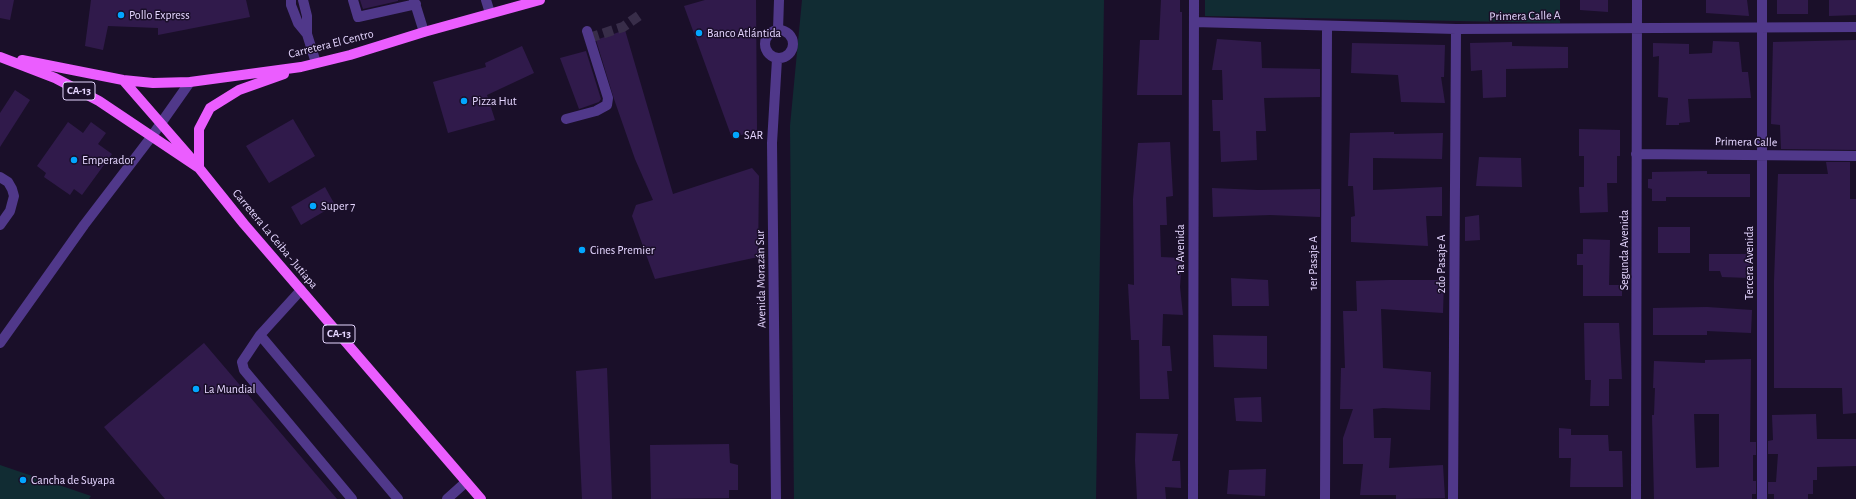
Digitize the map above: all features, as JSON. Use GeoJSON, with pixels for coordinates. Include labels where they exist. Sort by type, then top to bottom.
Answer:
{"type":"FeatureCollection","features":[{"type":"Feature","properties":{"kind":"main road","name":"Carretera El Centro"},"geometry":{"type":"LineString","coordinates":[[123,80],[190,82],[300,67],[540,0]]}},
{"type":"Feature","properties":{"kind":"main road","name":"CA-13"},"geometry":{"type":"LineString","coordinates":[[0,56],[123,80],[199,168]]}},
{"type":"Feature","properties":{"kind":"main road","name":"Carretera La Ceiba - Jutiapa"},"geometry":{"type":"LineString","coordinates":[[0,56],[54,78],[99,101],[199,168],[301,290],[481,499]]}},
{"type":"Feature","properties":{"kind":"main road"},"geometry":{"type":"LineString","coordinates":[[199,168],[198,129],[210,108],[239,90],[300,67]]}},
{"type":"Feature","properties":{"kind":"street"},"geometry":{"type":"LineString","coordinates":[[291,0],[291,5],[298,23],[307,34]]}},
{"type":"Feature","properties":{"kind":"street"},"geometry":{"type":"LineString","coordinates":[[303,0],[307,16],[307,34],[316,63]]}},
{"type":"Feature","properties":{"kind":"street"},"geometry":{"type":"LineString","coordinates":[[353,0],[358,17],[394,4],[415,2],[424,32]]}},
{"type":"Feature","properties":{"kind":"street"},"geometry":{"type":"LineString","coordinates":[[486,0],[490,13]]}},
{"type":"Feature","properties":{"kind":"street"},"geometry":{"type":"LineString","coordinates":[[778,30],[779,0]]}},
{"type":"Feature","properties":{"kind":"street","name":"1a Avenida"},"geometry":{"type":"LineString","coordinates":[[1193,499],[1194,0]]}},
{"type":"Feature","properties":{"kind":"street","name":"Segunda Avenida"},"geometry":{"type":"LineString","coordinates":[[1636,499],[1637,0]]}},
{"type":"Feature","properties":{"kind":"street","name":"Tercera Avenida"},"geometry":{"type":"LineString","coordinates":[[1762,0],[1762,499]]}},
{"type":"Feature","properties":{"kind":"street","name":"Primera Calle A"},"geometry":{"type":"LineString","coordinates":[[1194,22],[1456,29],[1856,27]]}},
{"type":"Feature","properties":{"kind":"street","name":"1er Pasaje A"},"geometry":{"type":"LineString","coordinates":[[1324,499],[1327,26]]}},
{"type":"Feature","properties":{"kind":"street","name":"2do Pasaje A"},"geometry":{"type":"LineString","coordinates":[[1453,499],[1456,29]]}},
{"type":"Feature","properties":{"kind":"street"},"geometry":{"type":"LineString","coordinates":[[782,30],[790,36],[793,45],[790,54],[786,57],[777,58],[769,54],[765,46],[766,37],[773,31],[782,30]]}},
{"type":"Feature","properties":{"kind":"street"},"geometry":{"type":"LineString","coordinates":[[566,119],[596,111],[607,105],[608,98],[587,31]]}},
{"type":"Feature","properties":{"kind":"street","name":"Avenida Morazán Sur"},"geometry":{"type":"LineString","coordinates":[[776,499],[772,142],[777,58]]}},
{"type":"Feature","properties":{"kind":"street"},"geometry":{"type":"LineString","coordinates":[[0,343],[84,225],[152,136],[190,82]]}},
{"type":"Feature","properties":{"kind":"street","name":"Primera Calle"},"geometry":{"type":"LineString","coordinates":[[1636,154],[1856,156]]}},
{"type":"Feature","properties":{"kind":"street"},"geometry":{"type":"LineString","coordinates":[[0,176],[8,182],[14,196],[13,204],[0,225]]}},
{"type":"Feature","properties":{"kind":"street"},"geometry":{"type":"LineString","coordinates":[[301,290],[260,335],[242,362],[244,370],[352,499]]}},
{"type":"Feature","properties":{"kind":"street"},"geometry":{"type":"LineString","coordinates":[[260,335],[398,499]]}},
{"type":"Feature","properties":{"kind":"street"},"geometry":{"type":"LineString","coordinates":[[447,499],[466,482]]}},
{"type":"Feature","properties":{"kind":"green space"},"geometry":{"type":"Polygon","coordinates":[[[802,0],[1104,0],[1096,499],[794,499],[790,126],[802,0]]]}},
{"type":"Feature","properties":{"kind":"green space"},"geometry":{"type":"Polygon","coordinates":[[[1205,0],[1560,0],[1560,23],[1205,16],[1205,0]]]}},
{"type":"Feature","properties":{"kind":"green space","name":"Cancha de Suyapa"},"geometry":{"type":"Polygon","coordinates":[[[0,465],[91,496],[89,499],[0,499],[0,465]]]}},
{"type":"Feature","properties":{"kind":"building"},"geometry":{"type":"Polygon","coordinates":[[[0,0],[14,0],[10,20],[0,18],[0,0]]]}},
{"type":"Feature","properties":{"kind":"building"},"geometry":{"type":"Polygon","coordinates":[[[91,0],[246,0],[250,17],[158,35],[158,28],[108,26],[103,50],[85,46],[91,0]]]}},
{"type":"Feature","properties":{"kind":"building"},"geometry":{"type":"Polygon","coordinates":[[[360,0],[398,0],[398,1],[363,9],[360,0]]]}},
{"type":"Feature","properties":{"kind":"building"},"geometry":{"type":"Polygon","coordinates":[[[705,0],[756,0],[757,130],[732,138],[684,6],[705,0]]]}},
{"type":"Feature","properties":{"kind":"building"},"geometry":{"type":"Polygon","coordinates":[[[1161,0],[1180,0],[1180,12],[1182,12],[1182,95],[1137,95],[1140,40],[1159,40],[1161,0]]]}},
{"type":"Feature","properties":{"kind":"building"},"geometry":{"type":"Polygon","coordinates":[[[1580,0],[1608,0],[1608,12],[1580,10],[1580,0]]]}},
{"type":"Feature","properties":{"kind":"building"},"geometry":{"type":"Polygon","coordinates":[[[1706,0],[1747,0],[1749,16],[1706,13],[1706,0]]]}},
{"type":"Feature","properties":{"kind":"building"},"geometry":{"type":"Polygon","coordinates":[[[1777,0],[1808,0],[1808,14],[1777,14],[1777,0]]]}},
{"type":"Feature","properties":{"kind":"building"},"geometry":{"type":"Polygon","coordinates":[[[1829,0],[1856,0],[1856,15],[1829,16],[1829,0]]]}},
{"type":"Feature","properties":{"kind":"building"},"geometry":{"type":"Polygon","coordinates":[[[625,30],[673,194],[752,168],[759,176],[758,257],[655,279],[632,216],[636,205],[653,200],[635,159],[614,99],[596,40],[625,30]]]}},
{"type":"Feature","properties":{"kind":"building"},"geometry":{"type":"Polygon","coordinates":[[[1217,39],[1261,42],[1262,68],[1320,69],[1320,97],[1264,98],[1266,131],[1256,131],[1257,160],[1221,162],[1220,131],[1213,131],[1212,100],[1223,100],[1222,70],[1212,70],[1217,39]]]}},
{"type":"Feature","properties":{"kind":"building"},"geometry":{"type":"Polygon","coordinates":[[[1856,40],[1856,150],[1781,149],[1780,125],[1771,124],[1773,42],[1856,40]]]}},
{"type":"Feature","properties":{"kind":"building"},"geometry":{"type":"Polygon","coordinates":[[[1713,41],[1739,42],[1742,72],[1748,72],[1751,98],[1688,99],[1690,122],[1679,123],[1679,125],[1666,125],[1668,98],[1658,97],[1659,56],[1653,57],[1653,43],[1689,44],[1689,54],[1712,53],[1713,41]]]}},
{"type":"Feature","properties":{"kind":"building"},"geometry":{"type":"Polygon","coordinates":[[[1512,42],[1512,46],[1568,47],[1568,68],[1506,69],[1506,97],[1483,98],[1482,70],[1471,71],[1470,43],[1512,42]]]}},
{"type":"Feature","properties":{"kind":"building"},"geometry":{"type":"Polygon","coordinates":[[[1352,43],[1445,45],[1444,77],[1441,77],[1445,103],[1401,102],[1398,75],[1351,73],[1352,43]]]}},
{"type":"Feature","properties":{"kind":"building","name":"Pizza Hut"},"geometry":{"type":"Polygon","coordinates":[[[522,46],[534,73],[487,95],[495,120],[448,133],[433,82],[486,67],[485,63],[522,46]]]}},
{"type":"Feature","properties":{"kind":"building"},"geometry":{"type":"Polygon","coordinates":[[[586,51],[601,99],[599,102],[579,109],[560,58],[586,51]]]}},
{"type":"Feature","properties":{"kind":"building"},"geometry":{"type":"Polygon","coordinates":[[[15,90],[30,100],[0,147],[0,113],[15,90]]]}},
{"type":"Feature","properties":{"kind":"building"},"geometry":{"type":"Polygon","coordinates":[[[293,119],[315,156],[269,183],[246,146],[293,119]]]}},
{"type":"Feature","properties":{"kind":"building","name":"Emperador"},"geometry":{"type":"Polygon","coordinates":[[[68,122],[83,133],[91,122],[106,133],[98,144],[112,154],[82,195],[74,189],[70,195],[44,177],[46,173],[37,166],[68,122]]]}},
{"type":"Feature","properties":{"kind":"building"},"geometry":{"type":"Polygon","coordinates":[[[1579,129],[1620,130],[1620,156],[1617,156],[1617,183],[1607,183],[1608,212],[1580,213],[1579,187],[1584,187],[1584,156],[1579,156],[1579,129]]]}},
{"type":"Feature","properties":{"kind":"building"},"geometry":{"type":"Polygon","coordinates":[[[1394,132],[1394,134],[1443,133],[1442,159],[1373,158],[1373,190],[1442,187],[1442,216],[1426,216],[1428,246],[1351,242],[1351,217],[1355,216],[1353,186],[1348,186],[1350,133],[1394,132]]]}},
{"type":"Feature","properties":{"kind":"building"},"geometry":{"type":"Polygon","coordinates":[[[1170,142],[1173,196],[1166,197],[1167,225],[1160,225],[1161,257],[1182,258],[1180,287],[1183,315],[1163,314],[1162,346],[1170,346],[1172,371],[1167,371],[1169,399],[1140,399],[1139,340],[1131,340],[1128,284],[1134,285],[1133,199],[1138,143],[1170,142]]]}},
{"type":"Feature","properties":{"kind":"building"},"geometry":{"type":"Polygon","coordinates":[[[1479,157],[1521,158],[1522,187],[1476,186],[1479,157]]]}},
{"type":"Feature","properties":{"kind":"building"},"geometry":{"type":"Polygon","coordinates":[[[1826,162],[1850,162],[1850,199],[1856,199],[1856,413],[1843,414],[1842,388],[1774,388],[1774,281],[1778,174],[1828,174],[1826,162]]]}},
{"type":"Feature","properties":{"kind":"building"},"geometry":{"type":"Polygon","coordinates":[[[1707,171],[1707,174],[1750,174],[1750,197],[1666,197],[1666,201],[1652,201],[1652,189],[1648,188],[1648,179],[1652,179],[1652,172],[1707,171]]]}},
{"type":"Feature","properties":{"kind":"building","name":"Super 7"},"geometry":{"type":"Polygon","coordinates":[[[325,187],[335,205],[301,225],[291,207],[325,187]]]}},
{"type":"Feature","properties":{"kind":"building"},"geometry":{"type":"Polygon","coordinates":[[[1212,188],[1258,190],[1320,189],[1320,217],[1270,215],[1213,217],[1212,188]]]}},
{"type":"Feature","properties":{"kind":"building"},"geometry":{"type":"Polygon","coordinates":[[[1479,215],[1480,240],[1465,241],[1465,217],[1479,215]]]}},
{"type":"Feature","properties":{"kind":"building"},"geometry":{"type":"Polygon","coordinates":[[[1658,227],[1690,227],[1690,253],[1658,253],[1658,227]]]}},
{"type":"Feature","properties":{"kind":"building"},"geometry":{"type":"Polygon","coordinates":[[[1583,239],[1610,240],[1609,285],[1622,285],[1622,296],[1583,296],[1583,265],[1577,265],[1577,254],[1583,254],[1583,239]]]}},
{"type":"Feature","properties":{"kind":"building"},"geometry":{"type":"Polygon","coordinates":[[[1709,254],[1750,254],[1750,278],[1722,277],[1720,271],[1709,271],[1709,254]]]}},
{"type":"Feature","properties":{"kind":"building"},"geometry":{"type":"Polygon","coordinates":[[[1231,278],[1268,280],[1269,306],[1232,306],[1231,278]]]}},
{"type":"Feature","properties":{"kind":"building"},"geometry":{"type":"Polygon","coordinates":[[[1444,280],[1443,313],[1381,309],[1383,368],[1431,372],[1430,410],[1373,409],[1374,438],[1391,438],[1389,468],[1443,465],[1445,498],[1396,499],[1396,495],[1360,495],[1363,464],[1343,464],[1343,438],[1353,409],[1340,409],[1341,368],[1345,368],[1343,311],[1357,311],[1356,281],[1444,280]]]}},
{"type":"Feature","properties":{"kind":"building"},"geometry":{"type":"Polygon","coordinates":[[[1707,307],[1752,310],[1751,333],[1707,331],[1707,335],[1653,335],[1653,308],[1707,307]]]}},
{"type":"Feature","properties":{"kind":"building"},"geometry":{"type":"Polygon","coordinates":[[[1584,323],[1619,323],[1622,379],[1609,379],[1609,406],[1590,406],[1591,380],[1585,380],[1584,323]]]}},
{"type":"Feature","properties":{"kind":"building"},"geometry":{"type":"Polygon","coordinates":[[[1213,335],[1267,336],[1267,369],[1214,367],[1213,335]]]}},
{"type":"Feature","properties":{"kind":"building","name":"La Mundial"},"geometry":{"type":"Polygon","coordinates":[[[204,343],[337,499],[165,499],[104,427],[204,343]]]}},
{"type":"Feature","properties":{"kind":"building"},"geometry":{"type":"Polygon","coordinates":[[[1751,359],[1750,442],[1756,442],[1756,455],[1753,455],[1753,481],[1756,481],[1756,494],[1752,494],[1752,499],[1654,499],[1652,415],[1654,415],[1655,388],[1653,388],[1654,361],[1705,363],[1705,360],[1751,359]],[[1694,414],[1696,468],[1719,467],[1719,414],[1694,414]]]}},
{"type":"Feature","properties":{"kind":"building"},"geometry":{"type":"Polygon","coordinates":[[[607,368],[612,499],[582,499],[576,371],[607,368]]]}},
{"type":"Feature","properties":{"kind":"building"},"geometry":{"type":"Polygon","coordinates":[[[1261,397],[1262,422],[1236,421],[1234,398],[1261,397]]]}},
{"type":"Feature","properties":{"kind":"building"},"geometry":{"type":"Polygon","coordinates":[[[1816,414],[1817,439],[1856,439],[1856,466],[1817,467],[1817,480],[1813,480],[1813,494],[1808,494],[1808,499],[1774,499],[1774,494],[1768,494],[1768,482],[1776,482],[1778,454],[1768,454],[1768,441],[1773,440],[1772,415],[1816,414]]]}},
{"type":"Feature","properties":{"kind":"building"},"geometry":{"type":"Polygon","coordinates":[[[1559,428],[1571,429],[1571,435],[1608,435],[1609,451],[1622,451],[1623,487],[1570,487],[1571,458],[1559,458],[1559,428]]]}},
{"type":"Feature","properties":{"kind":"building"},"geometry":{"type":"Polygon","coordinates":[[[1136,433],[1178,434],[1172,461],[1180,461],[1181,488],[1165,487],[1166,499],[1137,499],[1135,460],[1136,433]]]}},
{"type":"Feature","properties":{"kind":"building"},"geometry":{"type":"Polygon","coordinates":[[[729,444],[730,463],[738,465],[738,490],[729,490],[729,498],[651,499],[650,445],[729,444]]]}},
{"type":"Feature","properties":{"kind":"building"},"geometry":{"type":"Polygon","coordinates":[[[1266,469],[1265,496],[1227,494],[1229,470],[1266,469]]]}},
{"type":"Feature","properties":{"kind":"tunnel"},"geometry":{"type":"LineString","coordinates":[[589,38],[623,27],[640,15]]}},
{"type":"Feature","properties":{"kind":"place","name":"Pollo Express"},"geometry":{"type":"Point","coordinates":[121,15]}},
{"type":"Feature","properties":{"kind":"place","name":"Banco Atlántida"},"geometry":{"type":"Point","coordinates":[699,33]}},
{"type":"Feature","properties":{"kind":"place","name":"Pizza Hut"},"geometry":{"type":"Point","coordinates":[464,101]}},
{"type":"Feature","properties":{"kind":"place","name":"SAR"},"geometry":{"type":"Point","coordinates":[736,135]}},
{"type":"Feature","properties":{"kind":"place","name":"Emperador"},"geometry":{"type":"Point","coordinates":[74,160]}},
{"type":"Feature","properties":{"kind":"place","name":"Super 7"},"geometry":{"type":"Point","coordinates":[313,206]}},
{"type":"Feature","properties":{"kind":"place","name":"Cines Premier"},"geometry":{"type":"Point","coordinates":[582,250]}},
{"type":"Feature","properties":{"kind":"place","name":"La Mundial"},"geometry":{"type":"Point","coordinates":[196,389]}},
{"type":"Feature","properties":{"kind":"place","name":"Cancha de Suyapa"},"geometry":{"type":"Point","coordinates":[23,480]}}]}
